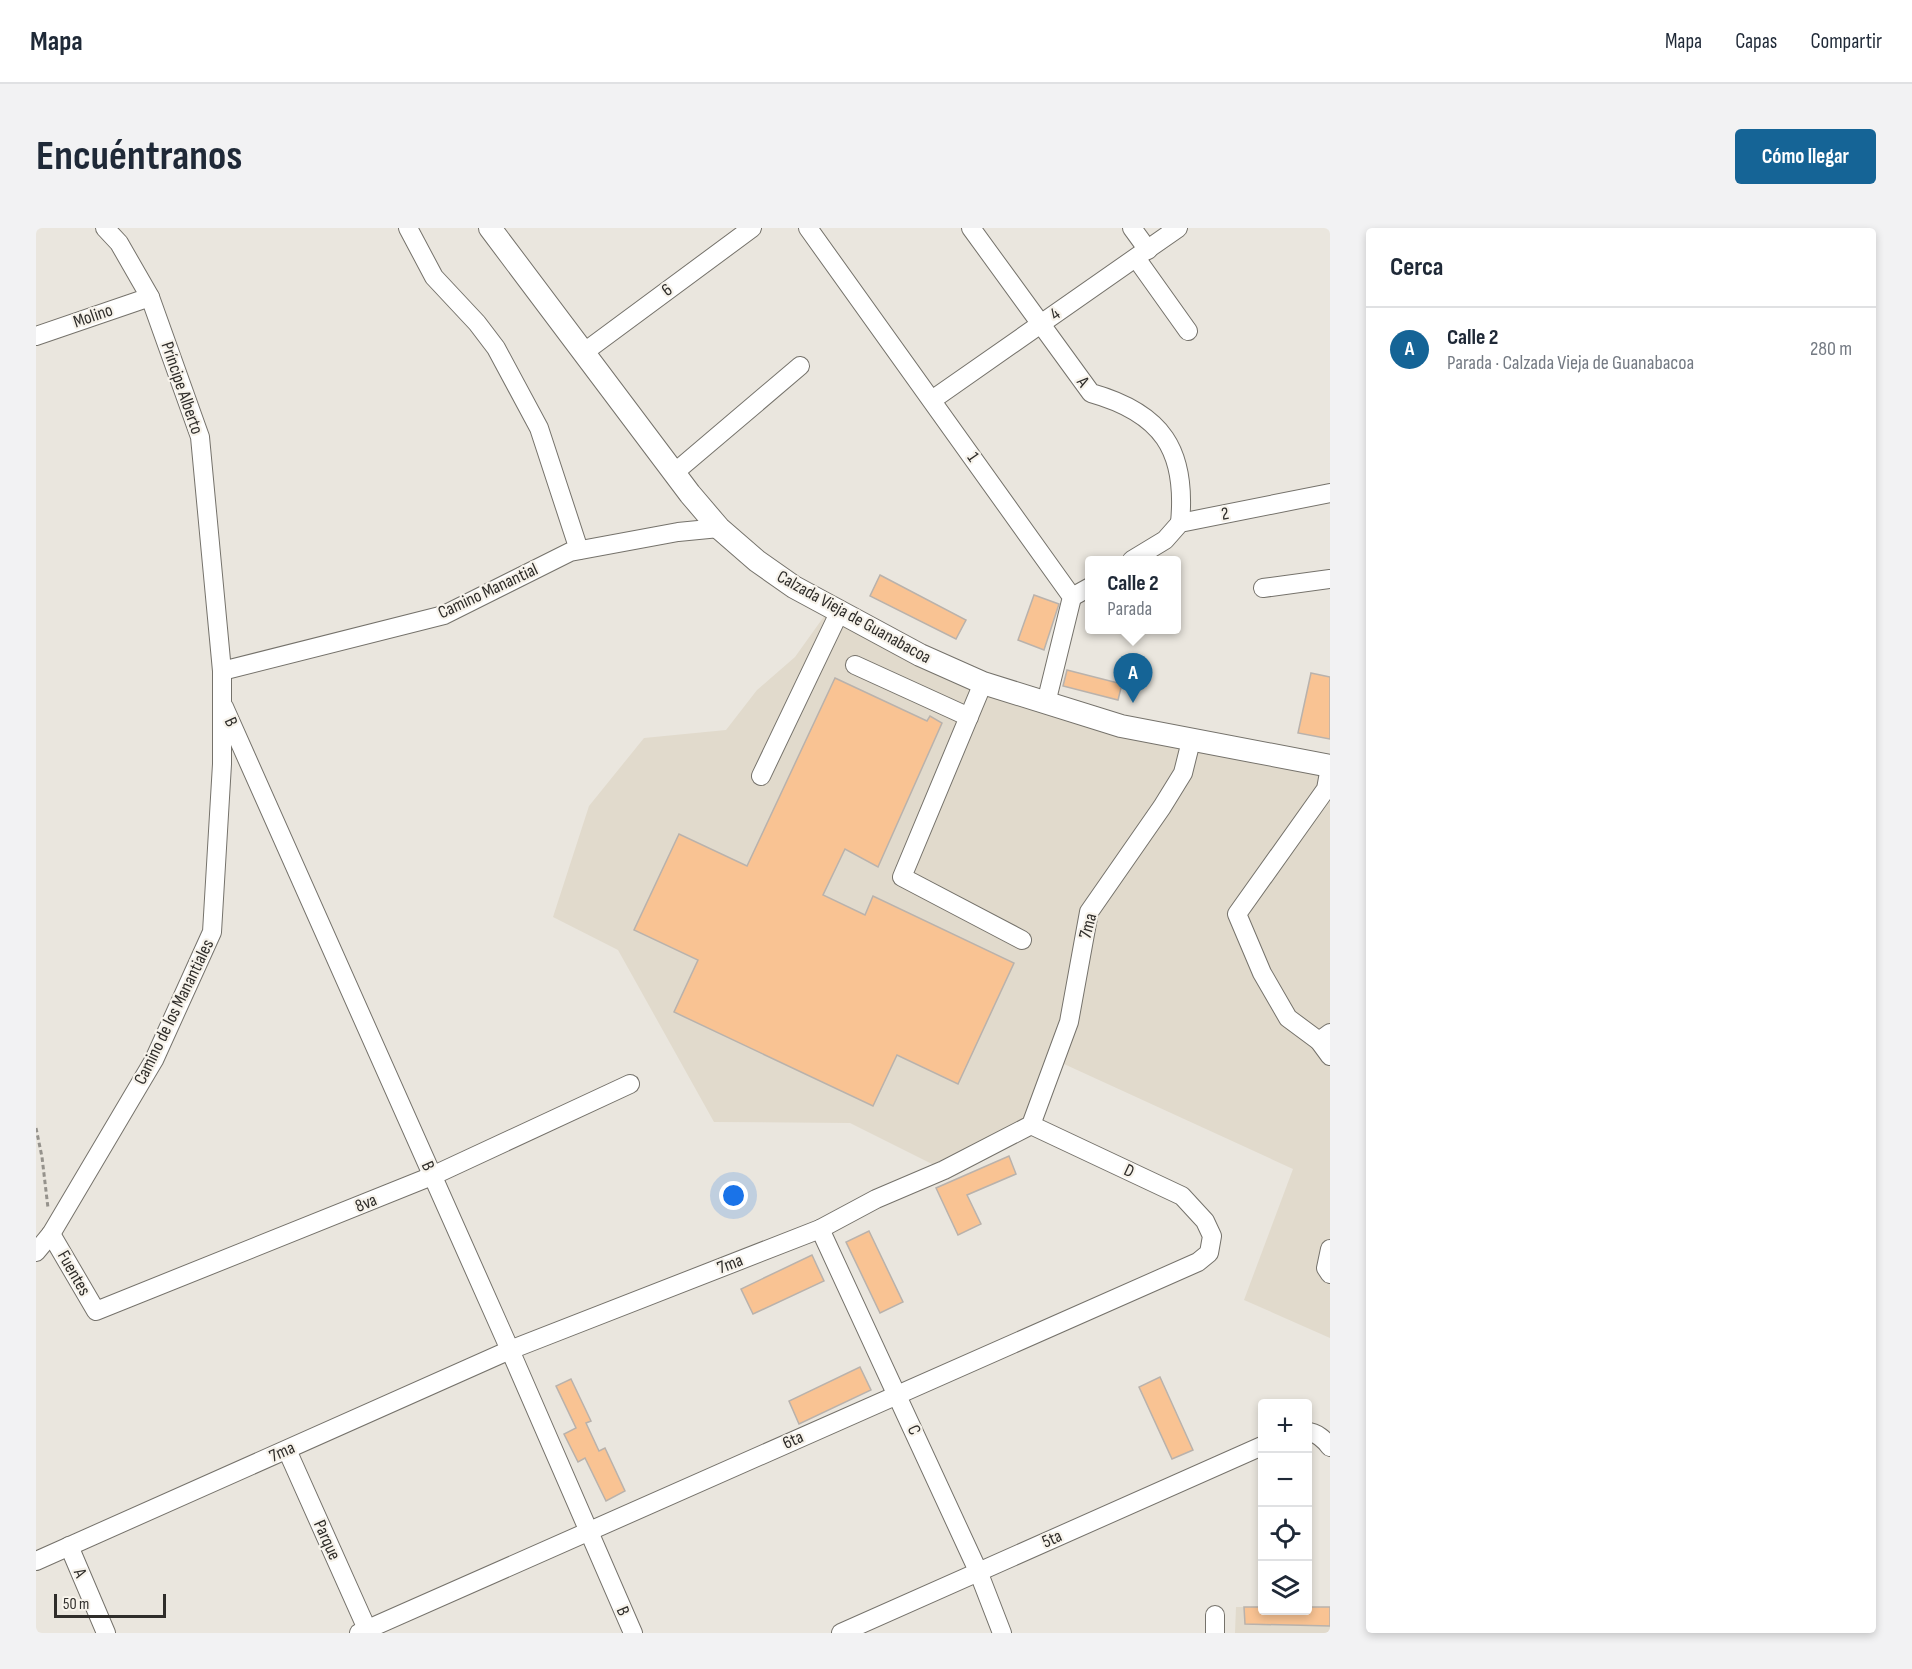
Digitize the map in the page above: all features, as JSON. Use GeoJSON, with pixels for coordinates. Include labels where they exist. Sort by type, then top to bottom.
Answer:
{"type":"FeatureCollection","features":[{"type":"Feature","properties":{"kind":"main road","name":"Calzada Vieja de Guanabacoa"},"geometry":{"type":"LineString","coordinates":[[490,228],[674,473],[719,528],[757,561],[794,587],[920,655],[983,683],[1121,726],[1330,767]]}},
{"type":"Feature","properties":{"kind":"street","name":"Príncipe Alberto"},"geometry":{"type":"LineString","coordinates":[[105,228],[119,243],[150,297],[200,437],[222,671]]}},
{"type":"Feature","properties":{"kind":"street"},"geometry":{"type":"LineString","coordinates":[[408,228],[434,277],[477,323],[496,348],[539,428],[579,550]]}},
{"type":"Feature","properties":{"kind":"street","name":"6"},"geometry":{"type":"LineString","coordinates":[[583,353],[752,228]]}},
{"type":"Feature","properties":{"kind":"street","name":"1"},"geometry":{"type":"LineString","coordinates":[[808,228],[1072,597]]}},
{"type":"Feature","properties":{"kind":"street","name":"A"},"geometry":{"type":"LineString","coordinates":[[971,228],[1091,393],[1112,399],[1136,410],[1164,436],[1175,454],[1180,471],[1182,499],[1180,523]]}},
{"type":"Feature","properties":{"kind":"street"},"geometry":{"type":"LineString","coordinates":[[1132,228],[1142,254],[1188,331]]}},
{"type":"Feature","properties":{"kind":"street","name":"4"},"geometry":{"type":"LineString","coordinates":[[932,400],[1178,228]]}},
{"type":"Feature","properties":{"kind":"street","name":"Molino"},"geometry":{"type":"LineString","coordinates":[[36,336],[150,297]]}},
{"type":"Feature","properties":{"kind":"street"},"geometry":{"type":"LineString","coordinates":[[674,473],[800,366]]}},
{"type":"Feature","properties":{"kind":"street","name":"2"},"geometry":{"type":"LineString","coordinates":[[1180,523],[1330,493]]}},
{"type":"Feature","properties":{"kind":"street"},"geometry":{"type":"LineString","coordinates":[[1140,556],[1165,540],[1180,523]]}},
{"type":"Feature","properties":{"kind":"street","name":"Camino Manantial"},"geometry":{"type":"LineString","coordinates":[[222,671],[444,615],[570,552],[678,532],[719,528]]}},
{"type":"Feature","properties":{"kind":"street"},"geometry":{"type":"LineString","coordinates":[[1263,588],[1330,579]]}},
{"type":"Feature","properties":{"kind":"street"},"geometry":{"type":"LineString","coordinates":[[1046,703],[1072,597],[1085,589]]}},
{"type":"Feature","properties":{"kind":"street"},"geometry":{"type":"LineString","coordinates":[[761,776],[839,613]]}},
{"type":"Feature","properties":{"kind":"street"},"geometry":{"type":"LineString","coordinates":[[855,665],[969,717]]}},
{"type":"Feature","properties":{"kind":"street","name":"Camino de los Manantiales"},"geometry":{"type":"LineString","coordinates":[[36,1252],[51,1234],[154,1060],[212,932],[222,764],[222,671]]}},
{"type":"Feature","properties":{"kind":"street"},"geometry":{"type":"LineString","coordinates":[[983,683],[902,877],[1022,940]]}},
{"type":"Feature","properties":{"kind":"street","name":"B"},"geometry":{"type":"LineString","coordinates":[[221,700],[510,1350],[633,1633]]}},
{"type":"Feature","properties":{"kind":"street","name":"7ma"},"geometry":{"type":"LineString","coordinates":[[36,1561],[510,1350],[820,1228],[876,1199],[944,1170],[1031,1125],[1069,1022],[1089,912],[1183,773],[1191,741]]}},
{"type":"Feature","properties":{"kind":"street"},"geometry":{"type":"LineString","coordinates":[[1330,767],[1326,789],[1238,914],[1262,973],[1288,1018],[1324,1037],[1330,1056]]}},
{"type":"Feature","properties":{"kind":"street","name":"8va"},"geometry":{"type":"LineString","coordinates":[[96,1311],[432,1176],[630,1084]]}},
{"type":"Feature","properties":{"kind":"street","name":"D"},"geometry":{"type":"LineString","coordinates":[[1031,1125],[1182,1196],[1205,1221],[1212,1236]]}},
{"type":"Feature","properties":{"kind":"street","name":"C"},"geometry":{"type":"LineString","coordinates":[[820,1228],[978,1571],[1002,1633]]}},
{"type":"Feature","properties":{"kind":"street","name":"Fuentes"},"geometry":{"type":"LineString","coordinates":[[51,1234],[96,1311]]}},
{"type":"Feature","properties":{"kind":"street","name":"6ta"},"geometry":{"type":"LineString","coordinates":[[363,1631],[1198,1262],[1209,1253],[1212,1236]]}},
{"type":"Feature","properties":{"kind":"street"},"geometry":{"type":"LineString","coordinates":[[1330,1249],[1326,1268],[1330,1274]]}},
{"type":"Feature","properties":{"kind":"street"},"geometry":{"type":"LineString","coordinates":[[1312,1433],[1327,1444]]}},
{"type":"Feature","properties":{"kind":"street","name":"5ta"},"geometry":{"type":"LineString","coordinates":[[842,1633],[1258,1448]]}},
{"type":"Feature","properties":{"kind":"street","name":"Parque"},"geometry":{"type":"LineString","coordinates":[[287,1450],[363,1631]]}},
{"type":"Feature","properties":{"kind":"street","name":"A"},"geometry":{"type":"LineString","coordinates":[[69,1546],[106,1633]]}},
{"type":"Feature","properties":{"kind":"path","name":"Fuentes"},"geometry":{"type":"LineString","coordinates":[[36,1128],[42,1156],[51,1234]]}},
{"type":"Feature","properties":{"kind":"shaded area"},"geometry":{"type":"Polygon","coordinates":[[[830,608],[983,683],[1330,766],[1330,1338],[1244,1300],[1293,1169],[1064,1064],[1031,1125],[944,1170],[850,1123],[714,1122],[618,950],[553,917],[589,806],[644,738],[726,730],[757,690],[795,657],[830,608]]]}},
{"type":"Feature","properties":{"kind":"shaded area"},"geometry":{"type":"Polygon","coordinates":[[[1236,1607],[1258,1607],[1258,1615],[1312,1615],[1312,1607],[1330,1607],[1330,1633],[1235,1633],[1236,1607]]]}},
{"type":"Feature","properties":{"kind":"building"},"geometry":{"type":"Polygon","coordinates":[[[880,575],[966,620],[956,639],[870,596],[880,575]]]}},
{"type":"Feature","properties":{"kind":"building"},"geometry":{"type":"Polygon","coordinates":[[[1034,595],[1059,604],[1044,650],[1018,640],[1034,595]]]}},
{"type":"Feature","properties":{"kind":"building"},"geometry":{"type":"Polygon","coordinates":[[[1067,670],[1122,684],[1118,700],[1063,686],[1067,670]]]}},
{"type":"Feature","properties":{"kind":"building"},"geometry":{"type":"Polygon","coordinates":[[[1311,673],[1330,677],[1330,739],[1298,733],[1311,673]]]}},
{"type":"Feature","properties":{"kind":"building"},"geometry":{"type":"Polygon","coordinates":[[[835,678],[927,721],[930,716],[942,723],[878,867],[845,849],[823,895],[865,915],[873,896],[1014,963],[958,1084],[897,1055],[873,1106],[674,1012],[698,960],[634,930],[679,834],[747,866],[835,678]]]}},
{"type":"Feature","properties":{"kind":"building"},"geometry":{"type":"Polygon","coordinates":[[[1009,1156],[1016,1174],[967,1195],[981,1224],[958,1235],[936,1188],[1009,1156]]]}},
{"type":"Feature","properties":{"kind":"building"},"geometry":{"type":"Polygon","coordinates":[[[869,1231],[903,1302],[880,1313],[846,1242],[869,1231]]]}},
{"type":"Feature","properties":{"kind":"building"},"geometry":{"type":"Polygon","coordinates":[[[812,1255],[824,1281],[753,1314],[741,1289],[812,1255]]]}},
{"type":"Feature","properties":{"kind":"building"},"geometry":{"type":"Polygon","coordinates":[[[860,1367],[871,1390],[799,1424],[789,1401],[860,1367]]]}},
{"type":"Feature","properties":{"kind":"building"},"geometry":{"type":"Polygon","coordinates":[[[1160,1377],[1193,1450],[1172,1459],[1139,1387],[1160,1377]]]}},
{"type":"Feature","properties":{"kind":"building"},"geometry":{"type":"Polygon","coordinates":[[[571,1379],[591,1421],[586,1423],[599,1451],[605,1448],[625,1491],[606,1501],[585,1458],[578,1462],[564,1434],[576,1428],[556,1386],[571,1379]]]}},
{"type":"Feature","properties":{"kind":"building"},"geometry":{"type":"Polygon","coordinates":[[[1244,1607],[1258,1607],[1258,1615],[1312,1615],[1312,1607],[1330,1607],[1330,1626],[1245,1624],[1244,1607]]]}},
{"type":"Feature","properties":{"kind":"place","name":"Calle 2"},"geometry":{"type":"Point","coordinates":[1133,703]}}]}
